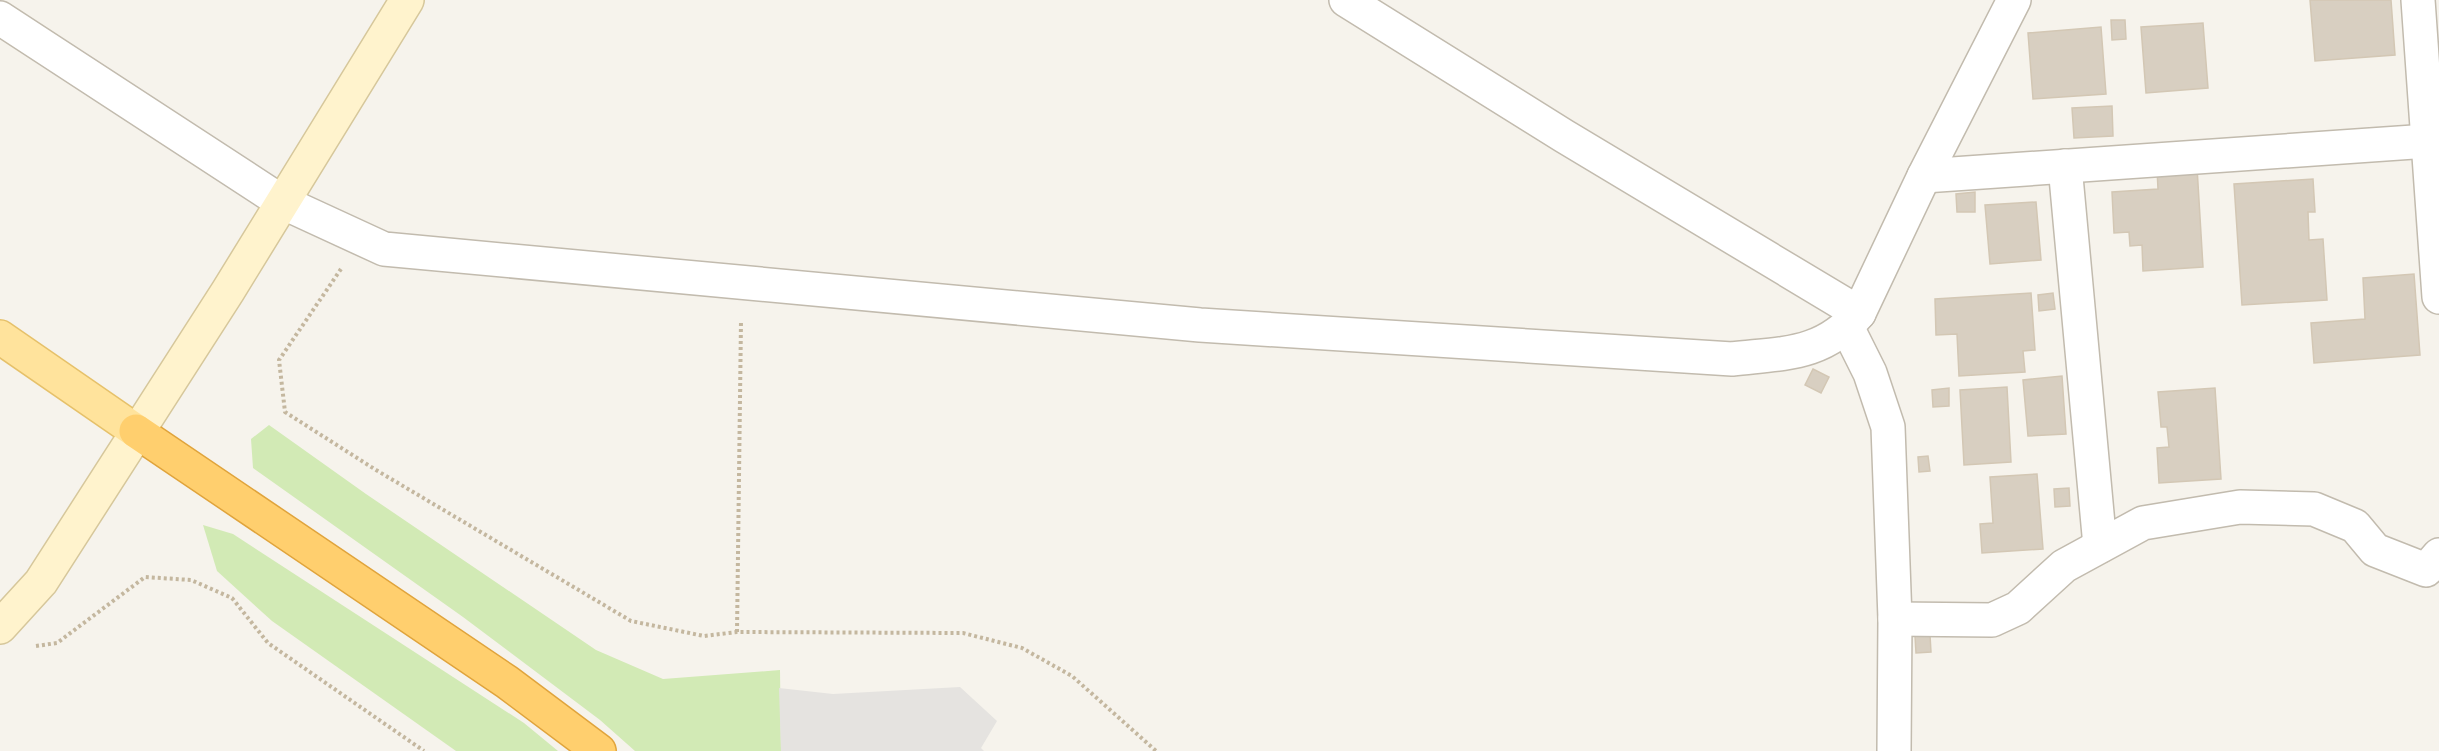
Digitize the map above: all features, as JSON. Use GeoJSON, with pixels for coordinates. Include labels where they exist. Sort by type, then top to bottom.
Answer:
{"type":"FeatureCollection","features":[{"type":"Feature","properties":{"kind":"highway"},"geometry":{"type":"LineString","coordinates":[[136,431],[507,682],[599,751]]}},
{"type":"Feature","properties":{"kind":"main road"},"geometry":{"type":"LineString","coordinates":[[0,337],[136,431]]}},
{"type":"Feature","properties":{"kind":"street"},"geometry":{"type":"LineString","coordinates":[[0,627],[41,582],[228,291],[407,0]]}},
{"type":"Feature","properties":{"kind":"street"},"geometry":{"type":"LineString","coordinates":[[1346,0],[1853,320],[1888,427],[1895,619],[1894,751]]}},
{"type":"Feature","properties":{"kind":"street"},"geometry":{"type":"LineString","coordinates":[[0,18],[282,202],[384,249],[1200,325],[1732,360],[1810,350],[1853,320],[2014,0]]}},
{"type":"Feature","properties":{"kind":"street"},"geometry":{"type":"LineString","coordinates":[[2418,0],[2439,297]]}},
{"type":"Feature","properties":{"kind":"street"},"geometry":{"type":"LineString","coordinates":[[1924,176],[2428,141]]}},
{"type":"Feature","properties":{"kind":"street"},"geometry":{"type":"LineString","coordinates":[[2066,166],[2100,546]]}},
{"type":"Feature","properties":{"kind":"street"},"geometry":{"type":"LineString","coordinates":[[1895,619],[1992,620],[2018,608],[2064,566],[2143,523],[2240,507],[2314,509],[2355,526],[2375,550],[2426,570],[2439,555]]}},
{"type":"Feature","properties":{"kind":"path"},"geometry":{"type":"LineString","coordinates":[[361,239],[279,360],[285,412],[376,470],[631,621],[704,636],[737,632],[963,633],[1022,648],[1072,676],[1156,751]]}},
{"type":"Feature","properties":{"kind":"path"},"geometry":{"type":"LineString","coordinates":[[737,632],[742,284]]}},
{"type":"Feature","properties":{"kind":"path"},"geometry":{"type":"LineString","coordinates":[[34,646],[57,643],[145,577],[191,580],[232,598],[268,643],[424,751]]}},
{"type":"Feature","properties":{"kind":"green space"},"geometry":{"type":"Polygon","coordinates":[[[269,425],[366,494],[596,650],[663,679],[780,670],[781,751],[635,751],[600,720],[463,617],[253,468],[251,439],[269,425]]]}},
{"type":"Feature","properties":{"kind":"green space"},"geometry":{"type":"Polygon","coordinates":[[[203,525],[233,534],[524,723],[558,751],[456,751],[272,621],[217,571],[203,525]]]}},
{"type":"Feature","properties":{"kind":"shaded area"},"geometry":{"type":"Polygon","coordinates":[[[960,687],[997,721],[981,748],[984,751],[781,751],[779,688],[833,694],[960,687]]]}},
{"type":"Feature","properties":{"kind":"building"},"geometry":{"type":"Polygon","coordinates":[[[2310,0],[2391,0],[2395,55],[2315,61],[2310,0]]]}},
{"type":"Feature","properties":{"kind":"building"},"geometry":{"type":"Polygon","coordinates":[[[2111,20],[2125,20],[2126,39],[2112,40],[2111,20]]]}},
{"type":"Feature","properties":{"kind":"building"},"geometry":{"type":"Polygon","coordinates":[[[2203,23],[2208,88],[2146,93],[2141,27],[2203,23]]]}},
{"type":"Feature","properties":{"kind":"building"},"geometry":{"type":"Polygon","coordinates":[[[2101,27],[2106,94],[2033,99],[2028,33],[2101,27]]]}},
{"type":"Feature","properties":{"kind":"building"},"geometry":{"type":"Polygon","coordinates":[[[2112,106],[2113,136],[2074,138],[2072,108],[2112,106]]]}},
{"type":"Feature","properties":{"kind":"building"},"geometry":{"type":"Polygon","coordinates":[[[2197,167],[2203,267],[2143,271],[2142,245],[2130,246],[2129,232],[2114,233],[2112,192],[2158,189],[2157,169],[2197,167]]]}},
{"type":"Feature","properties":{"kind":"building"},"geometry":{"type":"Polygon","coordinates":[[[2313,179],[2315,212],[2308,212],[2309,240],[2323,239],[2327,300],[2242,305],[2234,184],[2313,179]]]}},
{"type":"Feature","properties":{"kind":"building"},"geometry":{"type":"Polygon","coordinates":[[[1975,192],[1975,212],[1957,212],[1956,194],[1975,192]]]}},
{"type":"Feature","properties":{"kind":"building"},"geometry":{"type":"Polygon","coordinates":[[[2036,202],[2041,260],[1990,264],[1985,205],[2036,202]]]}},
{"type":"Feature","properties":{"kind":"building"},"geometry":{"type":"Polygon","coordinates":[[[2414,274],[2420,355],[2314,363],[2311,323],[2365,319],[2363,278],[2414,274]]]}},
{"type":"Feature","properties":{"kind":"building"},"geometry":{"type":"Polygon","coordinates":[[[2031,293],[2035,350],[2023,351],[2025,372],[1959,376],[1957,334],[1936,335],[1935,299],[2031,293]]]}},
{"type":"Feature","properties":{"kind":"building"},"geometry":{"type":"Polygon","coordinates":[[[2053,293],[2055,309],[2039,311],[2038,295],[2053,293]]]}},
{"type":"Feature","properties":{"kind":"building"},"geometry":{"type":"Polygon","coordinates":[[[1813,369],[1829,377],[1821,393],[1805,385],[1813,369]]]}},
{"type":"Feature","properties":{"kind":"building"},"geometry":{"type":"Polygon","coordinates":[[[2062,376],[2066,434],[2028,436],[2023,380],[2062,376]]]}},
{"type":"Feature","properties":{"kind":"building"},"geometry":{"type":"Polygon","coordinates":[[[2007,387],[2011,462],[1964,465],[1960,390],[2007,387]]]}},
{"type":"Feature","properties":{"kind":"building"},"geometry":{"type":"Polygon","coordinates":[[[1949,388],[1949,406],[1933,407],[1932,390],[1949,388]]]}},
{"type":"Feature","properties":{"kind":"building"},"geometry":{"type":"Polygon","coordinates":[[[2215,388],[2221,479],[2159,483],[2157,448],[2169,447],[2167,427],[2161,427],[2158,392],[2215,388]]]}},
{"type":"Feature","properties":{"kind":"building"},"geometry":{"type":"Polygon","coordinates":[[[1928,456],[1930,471],[1919,472],[1918,457],[1928,456]]]}},
{"type":"Feature","properties":{"kind":"building"},"geometry":{"type":"Polygon","coordinates":[[[2037,474],[2043,549],[1982,553],[1980,524],[1993,523],[1990,477],[2037,474]]]}},
{"type":"Feature","properties":{"kind":"building"},"geometry":{"type":"Polygon","coordinates":[[[2069,488],[2070,506],[2055,507],[2054,489],[2069,488]]]}},
{"type":"Feature","properties":{"kind":"building"},"geometry":{"type":"Polygon","coordinates":[[[1930,635],[1931,652],[1916,653],[1915,636],[1930,635]]]}}]}
